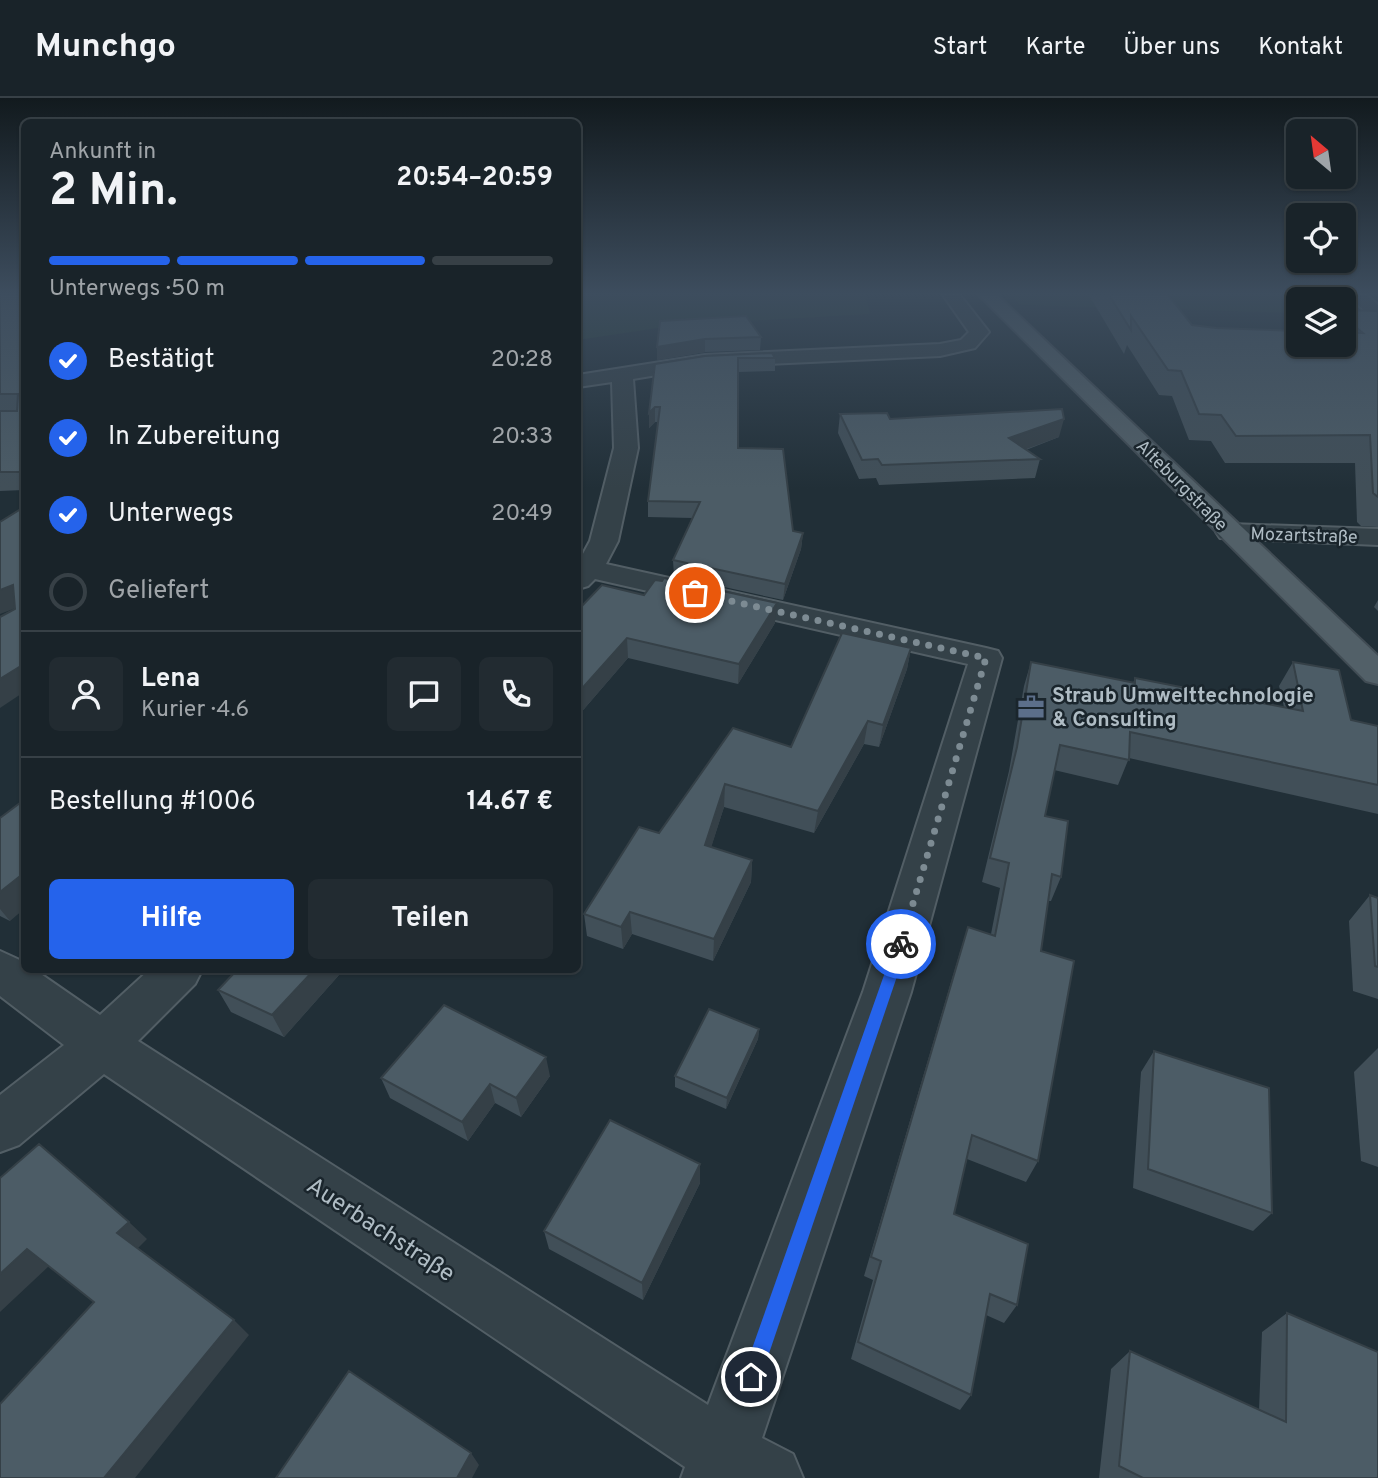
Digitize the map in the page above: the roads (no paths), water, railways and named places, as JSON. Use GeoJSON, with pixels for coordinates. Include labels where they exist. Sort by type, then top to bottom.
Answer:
{"type":"FeatureCollection","features":[{"type":"Feature","properties":{"kind":"main road","name":"Alteburgstraße"},"geometry":{"type":"LineString","coordinates":[[1053,359],[1378,674]]}},
{"type":"Feature","properties":{"kind":"street"},"geometry":{"type":"LineString","coordinates":[[581,381],[705,361],[739,359]]}},
{"type":"Feature","properties":{"kind":"street"},"geometry":{"type":"LineString","coordinates":[[622,374],[626,449],[604,541],[583,574],[986,658],[887,992],[736,1470]]}},
{"type":"Feature","properties":{"kind":"street","name":"Mozartstraße"},"geometry":{"type":"LineString","coordinates":[[1230,532],[1378,537]]}},
{"type":"Feature","properties":{"kind":"street","name":"Auerbachstraße"},"geometry":{"type":"LineString","coordinates":[[0,970],[102,1045],[736,1470]]}},
{"type":"Feature","properties":{"kind":"street"},"geometry":{"type":"LineString","coordinates":[[0,1127],[102,1045],[176,973]]}},
{"type":"Feature","properties":{"kind":"place","name":"Straub Umwelttechnologie & Consulting"},"geometry":{"type":"Point","coordinates":[1031,707]}}]}
